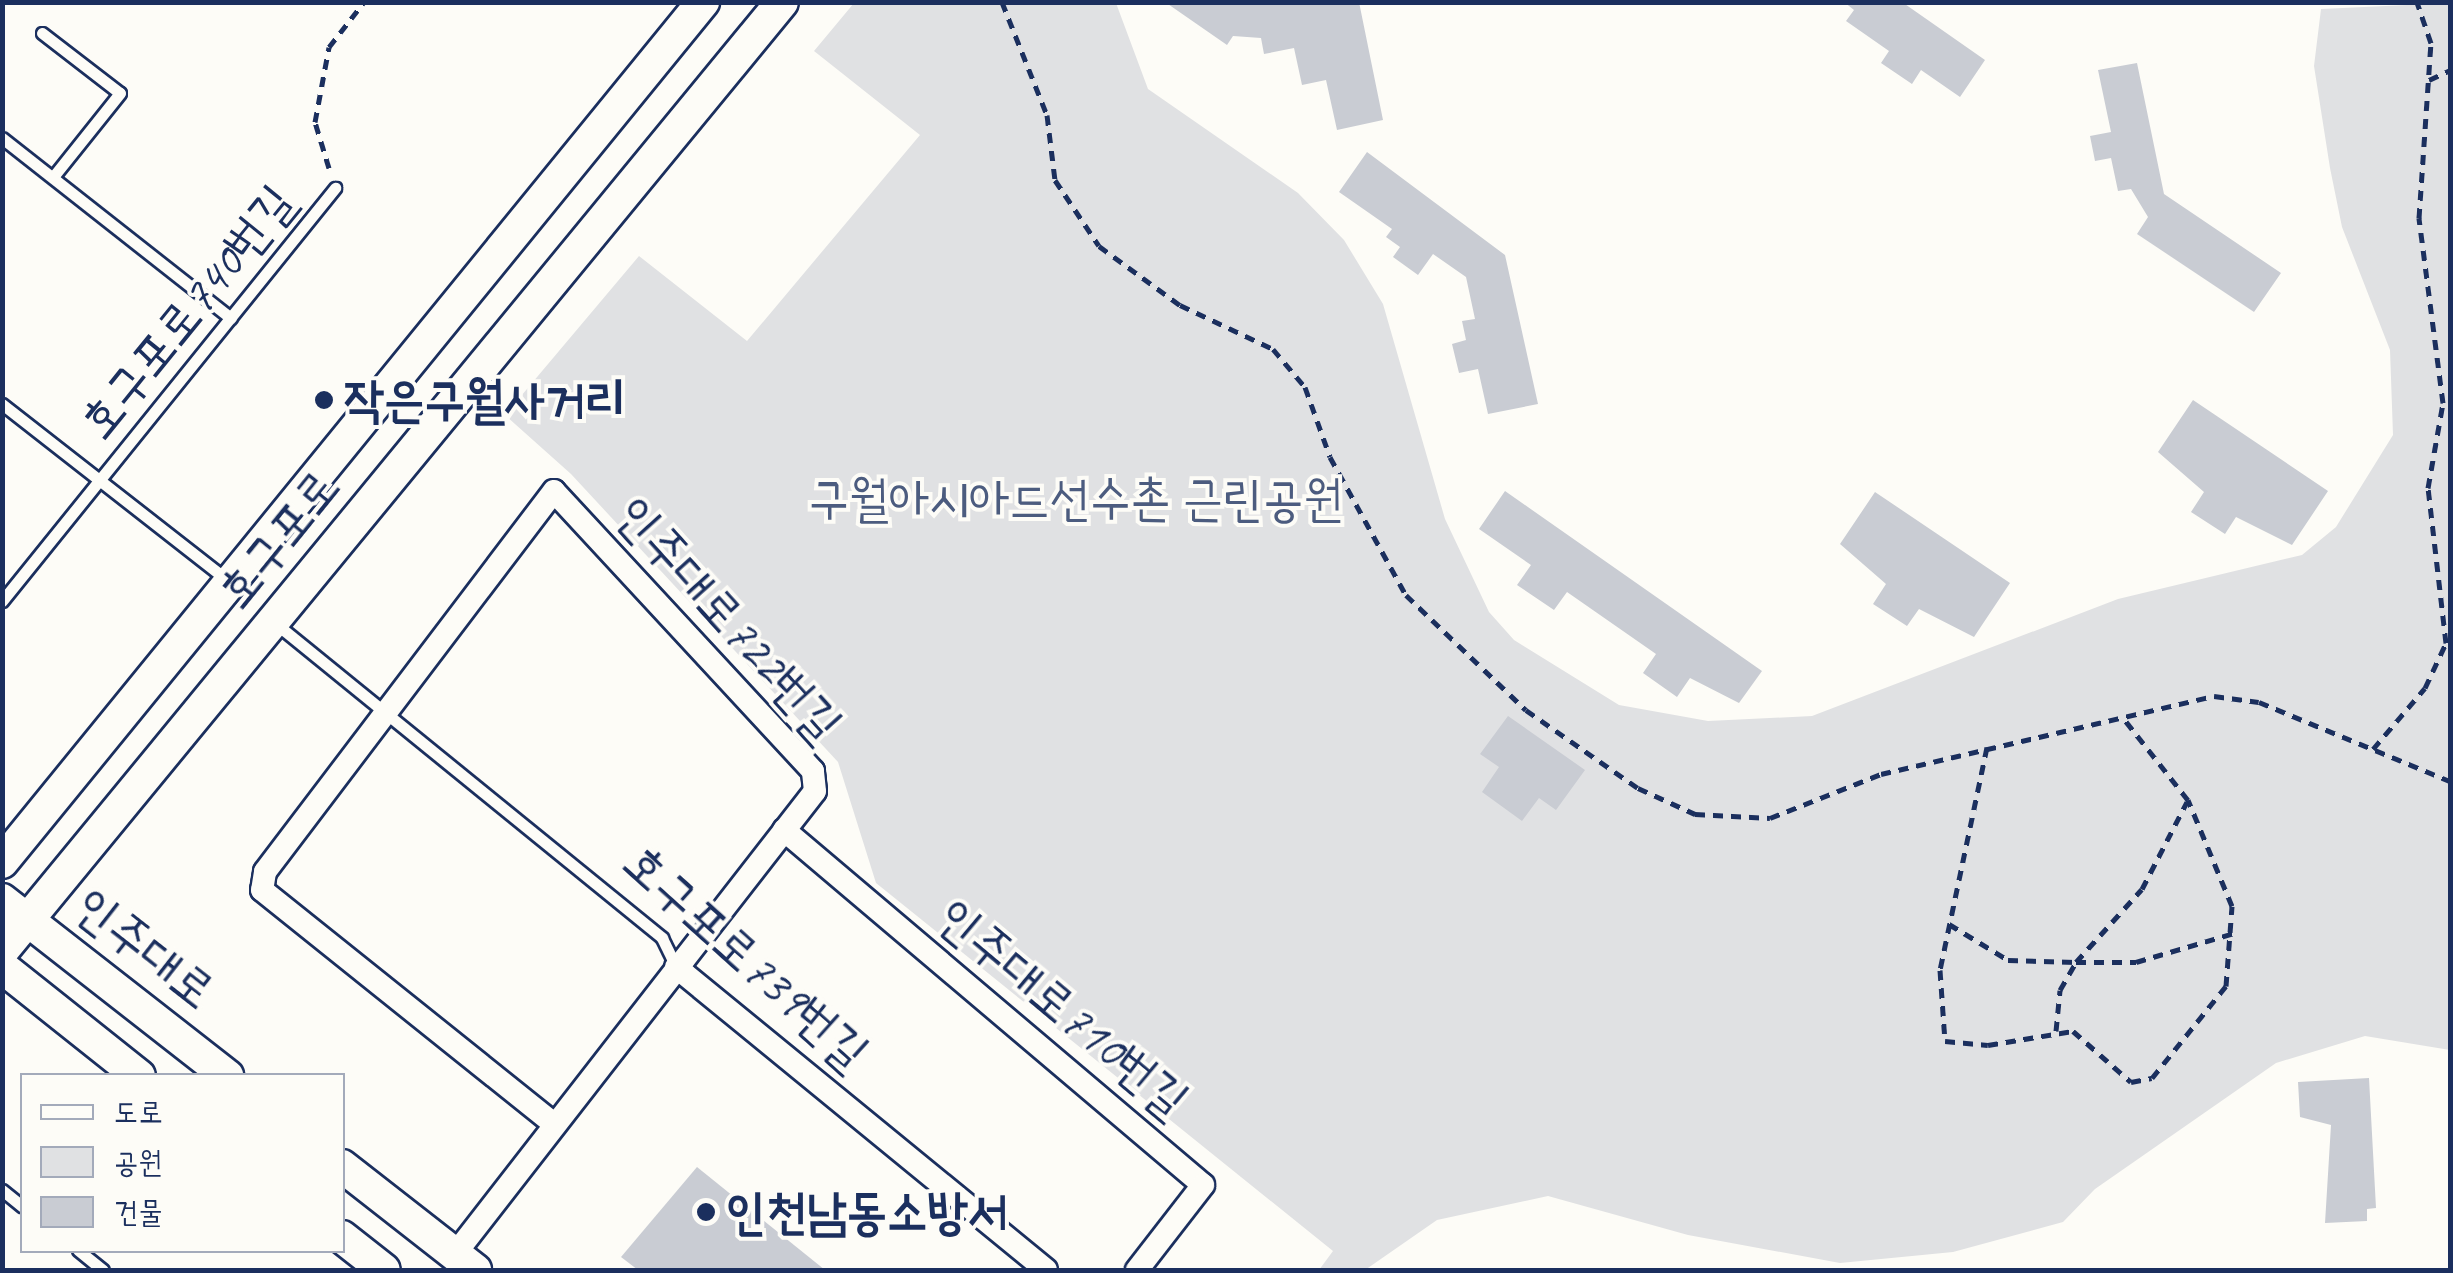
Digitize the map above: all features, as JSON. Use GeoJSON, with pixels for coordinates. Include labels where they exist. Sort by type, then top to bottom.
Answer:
{"type":"FeatureCollection","features":[{"type":"Feature","properties":{"kind":"main road","name":"호구포로"},"geometry":{"type":"LineString","coordinates":[[2,862],[234,586],[703,2]]}},
{"type":"Feature","properties":{"kind":"main road","name":"호구포로"},"geometry":{"type":"LineString","coordinates":[[2,952],[16,910],[274,622],[782,2]]}},
{"type":"Feature","properties":{"kind":"main road","name":"인주대로"},"geometry":{"type":"LineString","coordinates":[[16,910],[222,1073]]}},
{"type":"Feature","properties":{"kind":"main road","name":"인주대로"},"geometry":{"type":"LineString","coordinates":[[2,967],[135,1073]]}},
{"type":"Feature","properties":{"kind":"main road"},"geometry":{"type":"LineString","coordinates":[[345,1168],[465,1262]]}},
{"type":"Feature","properties":{"kind":"main road"},"geometry":{"type":"LineString","coordinates":[[345,1239],[384,1270]]}},
{"type":"Feature","properties":{"kind":"street","name":"인주대로722번길"},"geometry":{"type":"LineString","coordinates":[[386,711],[554,491],[813,771],[815,791],[552,1122],[465,1262]]}},
{"type":"Feature","properties":{"kind":"street"},"geometry":{"type":"LineString","coordinates":[[386,711],[265,872],[262,890],[552,1122]]}},
{"type":"Feature","properties":{"kind":"street","name":"인주대로710번길"},"geometry":{"type":"LineString","coordinates":[[784,830],[1203,1185],[1137,1270]]}},
{"type":"Feature","properties":{"kind":"street","name":"호구포로739번길"},"geometry":{"type":"LineString","coordinates":[[676,967],[1046,1270]]}},
{"type":"Feature","properties":{"kind":"lane"},"geometry":{"type":"LineString","coordinates":[[42,33],[120,93],[53,177]]}},
{"type":"Feature","properties":{"kind":"lane"},"geometry":{"type":"LineString","coordinates":[[2,138],[231,318]]}},
{"type":"Feature","properties":{"kind":"lane","name":"호구포로740번길"},"geometry":{"type":"LineString","coordinates":[[2,601],[335,188]]}},
{"type":"Feature","properties":{"kind":"lane","name":"호구포로740번길"},"geometry":{"type":"LineString","coordinates":[[2,404],[98,484],[234,586]]}},
{"type":"Feature","properties":{"kind":"lane","name":"호구포로739번길"},"geometry":{"type":"LineString","coordinates":[[274,622],[662,938],[676,967]]}},
{"type":"Feature","properties":{"kind":"lane"},"geometry":{"type":"LineString","coordinates":[[82,1253],[103,1270]]}},
{"type":"Feature","properties":{"kind":"path"},"geometry":{"type":"LineString","coordinates":[[335,188],[315,122],[329,47],[364,2]]}},
{"type":"Feature","properties":{"kind":"path"},"geometry":{"type":"LineString","coordinates":[[1002,2],[1047,115],[1055,180],[1099,246],[1180,304],[1273,348],[1305,387],[1330,457],[1406,594],[1526,710],[1638,788],[1695,814],[1770,818],[1880,774],[2214,696],[2259,702],[2450,781]]}},
{"type":"Feature","properties":{"kind":"path"},"geometry":{"type":"LineString","coordinates":[[2373,749],[2426,688],[2446,643],[2428,488],[2443,403],[2419,218],[2431,43],[2417,2]]}},
{"type":"Feature","properties":{"kind":"path"},"geometry":{"type":"LineString","coordinates":[[2429,80],[2450,70]]}},
{"type":"Feature","properties":{"kind":"path"},"geometry":{"type":"LineString","coordinates":[[1987,747],[1940,970],[1945,1041],[1988,1045],[2073,1031],[2130,1082],[2152,1078],[2226,986],[2234,932],[2232,906],[2188,800],[2124,718]]}},
{"type":"Feature","properties":{"kind":"path"},"geometry":{"type":"LineString","coordinates":[[2056,1031],[2060,990],[2076,962],[2142,889],[2188,800]]}},
{"type":"Feature","properties":{"kind":"path"},"geometry":{"type":"LineString","coordinates":[[1949,924],[2008,960],[2076,962],[2136,962],[2234,932]]}},
{"type":"Feature","properties":{"kind":"green space","name":"구월아시아드선수촌 근린공원"},"geometry":{"type":"Polygon","coordinates":[[[854,3],[1116,3],[1148,89],[1298,193],[1344,240],[1383,304],[1445,519],[1489,612],[1514,640],[1619,705],[1708,721],[1812,716],[2118,599],[2302,555],[2336,527],[2393,435],[2390,350],[2342,227],[2330,168],[2314,66],[2321,9],[2450,3],[2450,1050],[2365,1036],[2276,1063],[2095,1189],[2063,1222],[1953,1252],[1840,1263],[1688,1235],[1548,1196],[1437,1220],[1365,1270],[1319,1270],[1333,1251],[876,883],[838,762],[571,474],[505,415],[639,256],[747,341],[920,135],[814,51],[854,3]]]}},
{"type":"Feature","properties":{"kind":"building"},"geometry":{"type":"Polygon","coordinates":[[[1165,2],[1359,2],[1383,120],[1337,130],[1326,80],[1302,85],[1294,48],[1264,54],[1261,38],[1233,36],[1227,45],[1165,2]]]}},
{"type":"Feature","properties":{"kind":"building"},"geometry":{"type":"Polygon","coordinates":[[[1844,2],[1902,2],[1985,60],[1960,97],[1921,70],[1912,84],[1881,63],[1889,51],[1846,21],[1854,10],[1844,2]]]}},
{"type":"Feature","properties":{"kind":"building"},"geometry":{"type":"Polygon","coordinates":[[[2137,63],[2164,194],[2281,273],[2254,312],[2137,234],[2148,217],[2131,189],[2118,191],[2111,158],[2095,161],[2090,136],[2111,132],[2098,70],[2137,63]]]}},
{"type":"Feature","properties":{"kind":"building"},"geometry":{"type":"Polygon","coordinates":[[[1367,152],[1505,255],[1538,404],[1488,414],[1478,369],[1459,373],[1452,344],[1466,340],[1462,321],[1475,319],[1466,277],[1433,254],[1418,275],[1393,257],[1400,247],[1386,237],[1392,229],[1339,192],[1367,152]]]}},
{"type":"Feature","properties":{"kind":"building"},"geometry":{"type":"Polygon","coordinates":[[[2193,400],[2328,491],[2292,545],[2236,517],[2225,534],[2191,512],[2204,492],[2158,452],[2193,400]]]}},
{"type":"Feature","properties":{"kind":"building"},"geometry":{"type":"Polygon","coordinates":[[[1505,491],[1762,671],[1739,703],[1690,678],[1677,697],[1643,673],[1656,654],[1567,592],[1554,610],[1517,585],[1531,565],[1479,529],[1505,491]]]}},
{"type":"Feature","properties":{"kind":"building"},"geometry":{"type":"Polygon","coordinates":[[[1875,492],[2010,583],[1974,637],[1919,609],[1907,626],[1873,604],[1886,584],[1840,544],[1875,492]]]}},
{"type":"Feature","properties":{"kind":"building"},"geometry":{"type":"Polygon","coordinates":[[[1508,716],[1585,770],[1556,810],[1539,798],[1522,821],[1482,792],[1499,767],[1480,754],[1508,716]]]}},
{"type":"Feature","properties":{"kind":"building"},"geometry":{"type":"Polygon","coordinates":[[[2369,1078],[2376,1208],[2367,1209],[2367,1221],[2325,1223],[2331,1125],[2300,1117],[2298,1082],[2369,1078]]]}},
{"type":"Feature","properties":{"kind":"building","name":"인천남동소방서"},"geometry":{"type":"Polygon","coordinates":[[[697,1167],[825,1270],[638,1270],[621,1257],[697,1167]]]}},
{"type":"Feature","properties":{"kind":"place","name":"작은구월사거리"},"geometry":{"type":"Point","coordinates":[324,400]}},
{"type":"Feature","properties":{"kind":"place","name":"인천남동소방서"},"geometry":{"type":"Point","coordinates":[706,1212]}}]}
